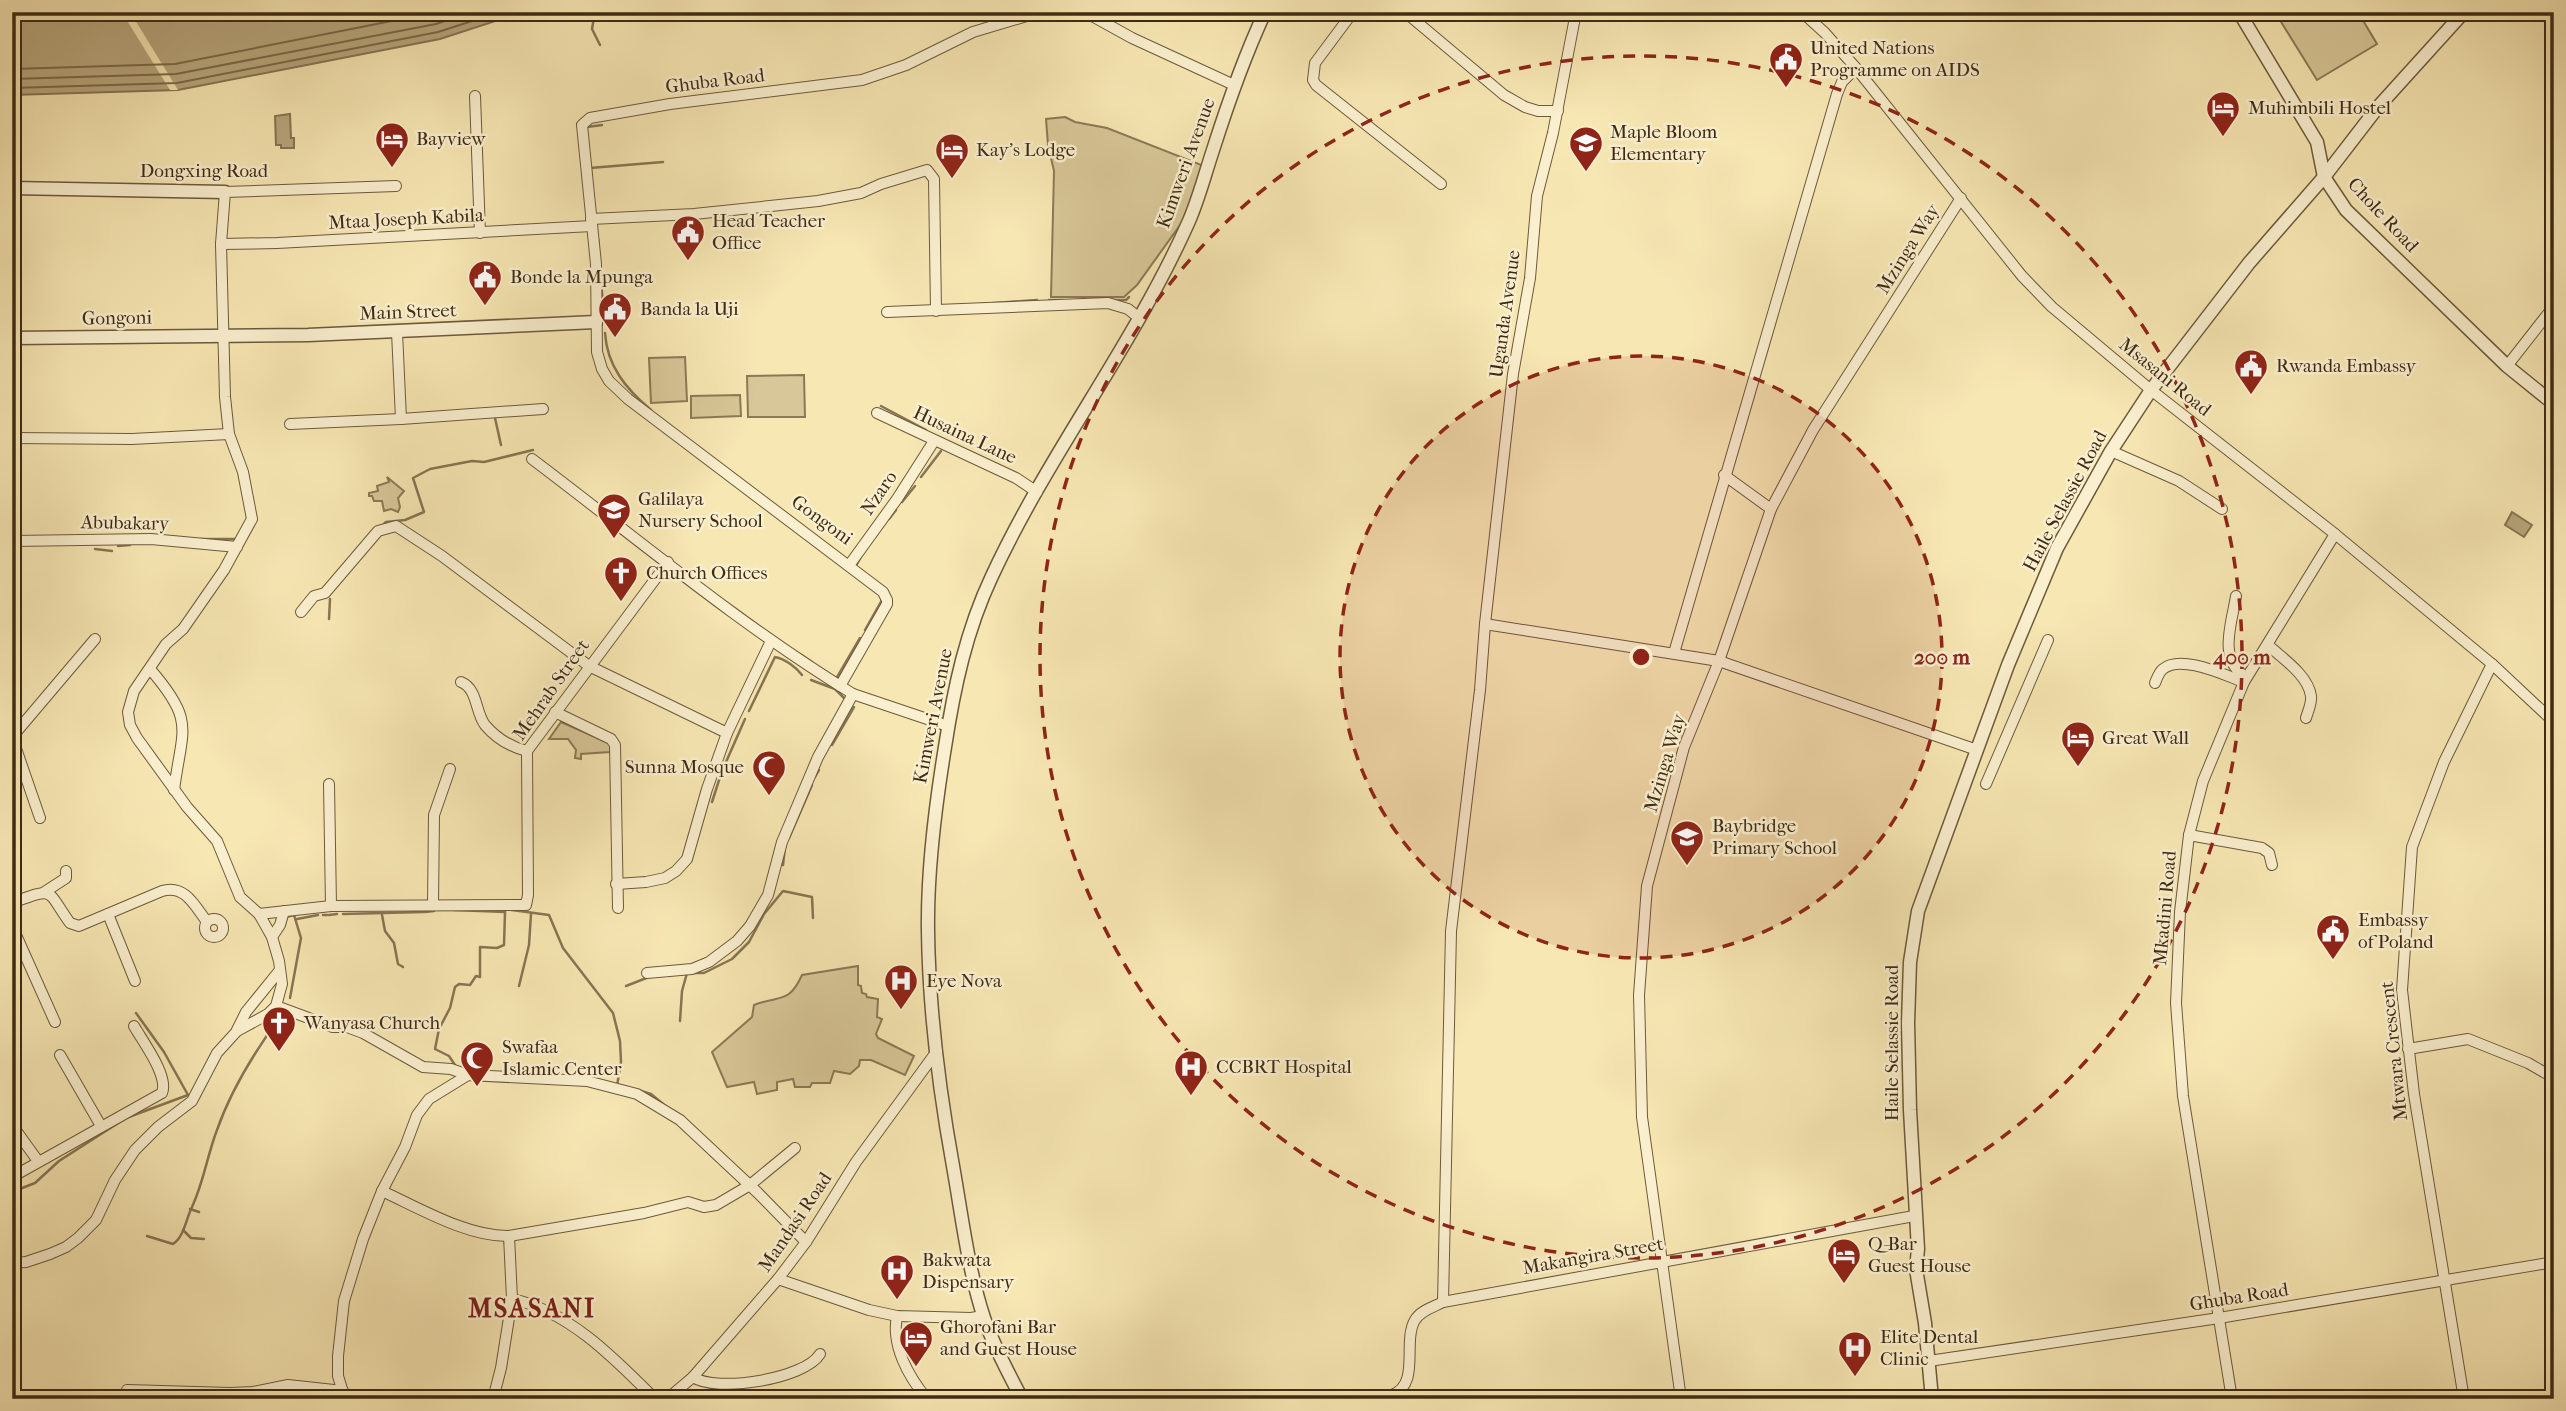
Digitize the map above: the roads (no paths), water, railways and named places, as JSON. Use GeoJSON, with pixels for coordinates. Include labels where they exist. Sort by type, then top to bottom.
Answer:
{"type":"FeatureCollection","features":[{"type":"Feature","properties":{"kind":"street","name":"Ghuba Road"},"geometry":{"type":"LineString","coordinates":[[596,322],[596,264],[582,138],[582,125],[590,118],[670,104],[862,80],[906,65],[973,32],[1040,12]]}},
{"type":"Feature","properties":{"kind":"street"},"geometry":{"type":"LineString","coordinates":[[1084,12],[1132,38],[1234,85]]}},
{"type":"Feature","properties":{"kind":"street","name":"Kimweri Avenue"},"geometry":{"type":"LineString","coordinates":[[1022,1399],[998,1352],[984,1316],[964,1237],[942,1109],[931,998],[928,915],[934,812],[948,726],[958,671],[979,607],[1037,492],[1138,317],[1190,218],[1234,85],[1265,12]]}},
{"type":"Feature","properties":{"kind":"street"},"geometry":{"type":"LineString","coordinates":[[1353,12],[1315,63],[1315,85],[1441,184]]}},
{"type":"Feature","properties":{"kind":"street"},"geometry":{"type":"LineString","coordinates":[[1405,12],[1504,95],[1538,111],[1558,111]]}},
{"type":"Feature","properties":{"kind":"street","name":"Uganda Avenue"},"geometry":{"type":"LineString","coordinates":[[1443,1302],[1451,932],[1513,374],[1530,278],[1537,196],[1558,111],[1576,12]]}},
{"type":"Feature","properties":{"kind":"street","name":"Msasani Road"},"geometry":{"type":"LineString","coordinates":[[1802,12],[1856,68],[2036,292],[2151,390],[2335,534],[2492,664],[2554,722]]}},
{"type":"Feature","properties":{"kind":"street","name":"Chole Road"},"geometry":{"type":"LineString","coordinates":[[2239,12],[2317,142],[2324,177],[2346,209],[2507,366],[2554,404]]}},
{"type":"Feature","properties":{"kind":"street","name":"Haile Selassie Road"},"geometry":{"type":"LineString","coordinates":[[1932,1399],[1916,1269],[1910,1110],[1910,962],[1917,911],[2008,666],[2057,548],[2110,451],[2151,390],[2249,263],[2324,177],[2378,107],[2464,12]]}},
{"type":"Feature","properties":{"kind":"street"},"geometry":{"type":"LineString","coordinates":[[1674,653],[1837,94],[1842,82],[1856,68]]}},
{"type":"Feature","properties":{"kind":"street"},"geometry":{"type":"LineString","coordinates":[[475,96],[480,233]]}},
{"type":"Feature","properties":{"kind":"street","name":"Mtaa Joseph Kabila"},"geometry":{"type":"LineString","coordinates":[[221,244],[480,233],[694,214],[818,201],[861,193],[927,170],[934,179],[936,310]]}},
{"type":"Feature","properties":{"kind":"street","name":"Dongxing Road"},"geometry":{"type":"LineString","coordinates":[[12,188],[225,192],[396,186]]}},
{"type":"Feature","properties":{"kind":"street"},"geometry":{"type":"LineString","coordinates":[[225,192],[221,244],[222,334],[229,434],[243,472],[252,519],[224,570],[183,629],[166,644],[130,700],[128,712],[130,725],[174,791],[217,841],[240,897],[260,914],[272,937],[282,984],[276,1006],[268,1014],[237,1031]]}},
{"type":"Feature","properties":{"kind":"street","name":"Mzinga Way"},"geometry":{"type":"LineString","coordinates":[[1681,1399],[1642,1117],[1639,995],[1647,886],[1684,747],[1719,661],[1771,509],[1813,430],[1961,198]]}},
{"type":"Feature","properties":{"kind":"street"},"geometry":{"type":"LineString","coordinates":[[887,312],[1108,303],[1128,309],[1138,317]]}},
{"type":"Feature","properties":{"kind":"street"},"geometry":{"type":"LineString","coordinates":[[2507,366],[2554,306]]}},
{"type":"Feature","properties":{"kind":"street","name":"Main Street"},"geometry":{"type":"LineString","coordinates":[[222,334],[397,332],[596,322]]}},
{"type":"Feature","properties":{"kind":"street","name":"Gongoni"},"geometry":{"type":"LineString","coordinates":[[596,322],[597,352],[602,369],[619,390],[850,564],[877,586],[887,600],[840,687]]}},
{"type":"Feature","properties":{"kind":"street"},"geometry":{"type":"LineString","coordinates":[[397,332],[401,419]]}},
{"type":"Feature","properties":{"kind":"street","name":"Gongoni"},"geometry":{"type":"LineString","coordinates":[[12,338],[222,334]]}},
{"type":"Feature","properties":{"kind":"street"},"geometry":{"type":"LineString","coordinates":[[290,424],[543,409]]}},
{"type":"Feature","properties":{"kind":"street","name":"Husaina Lane"},"geometry":{"type":"LineString","coordinates":[[877,413],[1016,478],[1037,492]]}},
{"type":"Feature","properties":{"kind":"street"},"geometry":{"type":"LineString","coordinates":[[12,438],[132,439],[229,434]]}},
{"type":"Feature","properties":{"kind":"street","name":"Nzaro"},"geometry":{"type":"LineString","coordinates":[[850,564],[897,499],[934,440]]}},
{"type":"Feature","properties":{"kind":"street"},"geometry":{"type":"LineString","coordinates":[[2110,451],[2179,481],[2222,509]]}},
{"type":"Feature","properties":{"kind":"street"},"geometry":{"type":"LineString","coordinates":[[532,459],[771,641],[840,687],[853,694],[948,726]]}},
{"type":"Feature","properties":{"kind":"street"},"geometry":{"type":"LineString","coordinates":[[1724,475],[1771,509]]}},
{"type":"Feature","properties":{"kind":"street"},"geometry":{"type":"LineString","coordinates":[[301,612],[314,597],[326,593],[378,531],[396,526],[442,556],[589,666],[727,733]]}},
{"type":"Feature","properties":{"kind":"street","name":"Mkadini Road"},"geometry":{"type":"LineString","coordinates":[[2232,1399],[2183,1096],[2176,1003],[2180,912],[2189,835],[2203,781],[2245,679],[2335,534]]}},
{"type":"Feature","properties":{"kind":"street","name":"Abubakary"},"geometry":{"type":"LineString","coordinates":[[12,541],[151,540],[237,547]]}},
{"type":"Feature","properties":{"kind":"street","name":"Mehrab Street"},"geometry":{"type":"LineString","coordinates":[[433,905],[526,905],[527,751],[668,562]]}},
{"type":"Feature","properties":{"kind":"street"},"geometry":{"type":"LineString","coordinates":[[2236,596],[2228,652],[2245,679]]}},
{"type":"Feature","properties":{"kind":"street"},"geometry":{"type":"LineString","coordinates":[[1485,624],[1719,661],[1977,750]]}},
{"type":"Feature","properties":{"kind":"street"},"geometry":{"type":"LineString","coordinates":[[40,818],[12,737],[95,639]]}},
{"type":"Feature","properties":{"kind":"street"},"geometry":{"type":"LineString","coordinates":[[1986,783],[2048,640]]}},
{"type":"Feature","properties":{"kind":"street"},"geometry":{"type":"LineString","coordinates":[[616,884],[665,878],[687,859],[707,789],[727,733],[771,641]]}},
{"type":"Feature","properties":{"kind":"street"},"geometry":{"type":"LineString","coordinates":[[2268,645],[2308,687],[2311,700],[2306,718]]}},
{"type":"Feature","properties":{"kind":"street"},"geometry":{"type":"LineString","coordinates":[[2155,683],[2164,668],[2185,663],[2245,679]]}},
{"type":"Feature","properties":{"kind":"street","name":"Mtwara Crescent"},"geometry":{"type":"LineString","coordinates":[[2463,1399],[2408,1049],[2402,990],[2412,847],[2444,762],[2492,664]]}},
{"type":"Feature","properties":{"kind":"street"},"geometry":{"type":"LineString","coordinates":[[150,669],[171,693],[180,710],[184,733],[174,791]]}},
{"type":"Feature","properties":{"kind":"street"},"geometry":{"type":"LineString","coordinates":[[461,682],[470,687],[484,724],[511,747],[527,751]]}},
{"type":"Feature","properties":{"kind":"street"},"geometry":{"type":"LineString","coordinates":[[647,973],[692,969],[709,962],[737,941],[750,926],[768,895],[782,842],[818,757],[853,694]]}},
{"type":"Feature","properties":{"kind":"street"},"geometry":{"type":"LineString","coordinates":[[555,712],[614,741],[618,908]]}},
{"type":"Feature","properties":{"kind":"street"},"geometry":{"type":"LineString","coordinates":[[260,914],[331,906],[433,905],[434,815],[450,769]]}},
{"type":"Feature","properties":{"kind":"street"},"geometry":{"type":"LineString","coordinates":[[330,784],[331,906]]}},
{"type":"Feature","properties":{"kind":"street"},"geometry":{"type":"LineString","coordinates":[[2189,835],[2262,848],[2269,853],[2272,865]]}},
{"type":"Feature","properties":{"kind":"street"},"geometry":{"type":"LineString","coordinates":[[12,903],[43,893],[66,878],[66,871]]}},
{"type":"Feature","properties":{"kind":"street"},"geometry":{"type":"LineString","coordinates":[[43,893],[54,897],[67,921],[72,925],[83,925],[162,891],[174,889],[186,894],[207,922]]}},
{"type":"Feature","properties":{"kind":"street"},"geometry":{"type":"LineString","coordinates":[[272,937],[284,911]]}},
{"type":"Feature","properties":{"kind":"street"},"geometry":{"type":"LineString","coordinates":[[108,914],[135,981]]}},
{"type":"Feature","properties":{"kind":"street"},"geometry":{"type":"LineString","coordinates":[[12,926],[55,1022]]}},
{"type":"Feature","properties":{"kind":"street"},"geometry":{"type":"LineString","coordinates":[[12,1263],[26,1262],[66,1247],[96,1220],[115,1180],[135,1150],[158,1127],[192,1101],[217,1053],[237,1031],[246,1012],[280,970]]}},
{"type":"Feature","properties":{"kind":"street"},"geometry":{"type":"LineString","coordinates":[[276,1006],[333,1027],[347,1027],[363,1033],[423,1067],[451,1069],[468,1075],[587,1081],[637,1094],[680,1120],[806,1242]]}},
{"type":"Feature","properties":{"kind":"street"},"geometry":{"type":"LineString","coordinates":[[12,1177],[163,1091],[163,1076],[134,1026]]}},
{"type":"Feature","properties":{"kind":"street"},"geometry":{"type":"LineString","coordinates":[[2408,1049],[2468,1039],[2528,1063],[2554,1078]]}},
{"type":"Feature","properties":{"kind":"street","name":"Mandasi Road"},"geometry":{"type":"LineString","coordinates":[[667,1399],[693,1377],[778,1279],[806,1242],[856,1162],[937,1051]]}},
{"type":"Feature","properties":{"kind":"street"},"geometry":{"type":"LineString","coordinates":[[60,1055],[101,1126]]}},
{"type":"Feature","properties":{"kind":"street"},"geometry":{"type":"LineString","coordinates":[[127,1390],[230,1393],[253,1392],[288,1385],[344,1395],[338,1376],[338,1356],[344,1301],[363,1239],[417,1115],[429,1100],[468,1075]]}},
{"type":"Feature","properties":{"kind":"street"},"geometry":{"type":"LineString","coordinates":[[12,1125],[38,1161]]}},
{"type":"Feature","properties":{"kind":"street"},"geometry":{"type":"LineString","coordinates":[[382,1191],[470,1229],[490,1235],[509,1236],[644,1213],[688,1202],[704,1207],[716,1205],[750,1185],[795,1148]]}},
{"type":"Feature","properties":{"kind":"street","name":"Makangira Street"},"geometry":{"type":"LineString","coordinates":[[1407,1382],[1409,1336],[1416,1318],[1425,1310],[1443,1302],[1914,1216]]}},
{"type":"Feature","properties":{"kind":"street"},"geometry":{"type":"LineString","coordinates":[[493,1399],[512,1299],[509,1236]]}},
{"type":"Feature","properties":{"kind":"street","name":"Ghuba Road"},"geometry":{"type":"LineString","coordinates":[[1929,1361],[2218,1318],[2554,1262]]}},
{"type":"Feature","properties":{"kind":"street"},"geometry":{"type":"LineString","coordinates":[[778,1279],[869,1310],[897,1316],[984,1316]]}},
{"type":"Feature","properties":{"kind":"street"},"geometry":{"type":"LineString","coordinates":[[512,1299],[527,1302],[551,1313],[570,1326],[609,1354],[655,1399]]}},
{"type":"Feature","properties":{"kind":"street"},"geometry":{"type":"LineString","coordinates":[[897,1316],[895,1328],[898,1349],[927,1399]]}},
{"type":"Feature","properties":{"kind":"street"},"geometry":{"type":"LineString","coordinates":[[693,1377],[702,1383],[761,1382],[811,1365],[820,1353]]}},
{"type":"Feature","properties":{"kind":"street"},"geometry":{"type":"LineString","coordinates":[[1342,1399],[1390,1395],[1399,1391],[1407,1382]]}},
{"type":"Feature","properties":{"kind":"street"},"geometry":{"type":"LineString","coordinates":[[1406,1399],[1407,1382]]}},
{"type":"Feature","properties":{"kind":"water"},"geometry":{"type":"Polygon","coordinates":[[[12,12],[523,12],[440,39],[178,90],[12,95],[12,12]]]}},
{"type":"Feature","properties":{"kind":"water"},"geometry":{"type":"Polygon","coordinates":[[[290,114],[294,148],[281,148],[281,145],[276,145],[275,116],[290,114]]]}},
{"type":"Feature","properties":{"kind":"water"},"geometry":{"type":"Polygon","coordinates":[[[2512,512],[2532,525],[2524,537],[2505,525],[2512,512]]]}},
{"type":"Feature","properties":{"kind":"waterway"},"geometry":{"type":"LineString","coordinates":[[595,12],[592,29],[600,45]]}},
{"type":"Feature","properties":{"kind":"waterway"},"geometry":{"type":"LineString","coordinates":[[587,127],[602,125]]}},
{"type":"Feature","properties":{"kind":"waterway"},"geometry":{"type":"LineString","coordinates":[[590,168],[663,162]]}},
{"type":"Feature","properties":{"kind":"waterway"},"geometry":{"type":"LineString","coordinates":[[598,239],[604,320]]}},
{"type":"Feature","properties":{"kind":"waterway"},"geometry":{"type":"LineString","coordinates":[[1112,300],[1126,300],[1129,297]]}},
{"type":"Feature","properties":{"kind":"waterway"},"geometry":{"type":"LineString","coordinates":[[981,304],[1037,300]]}},
{"type":"Feature","properties":{"kind":"waterway"},"geometry":{"type":"LineString","coordinates":[[1049,300],[1063,300]]}},
{"type":"Feature","properties":{"kind":"waterway"},"geometry":{"type":"LineString","coordinates":[[605,333],[610,356],[619,376],[651,410]]}},
{"type":"Feature","properties":{"kind":"waterway"},"geometry":{"type":"LineString","coordinates":[[881,406],[926,430]]}},
{"type":"Feature","properties":{"kind":"waterway"},"geometry":{"type":"LineString","coordinates":[[495,418],[501,445]]}},
{"type":"Feature","properties":{"kind":"waterway"},"geometry":{"type":"LineString","coordinates":[[382,526],[386,522],[405,520],[424,512],[413,478],[430,469],[472,461],[484,462],[533,450]]}},
{"type":"Feature","properties":{"kind":"waterway"},"geometry":{"type":"LineString","coordinates":[[921,477],[941,451]]}},
{"type":"Feature","properties":{"kind":"waterway"},"geometry":{"type":"LineString","coordinates":[[902,502],[915,486]]}},
{"type":"Feature","properties":{"kind":"waterway"},"geometry":{"type":"LineString","coordinates":[[889,519],[896,510]]}},
{"type":"Feature","properties":{"kind":"waterway"},"geometry":{"type":"LineString","coordinates":[[201,539],[236,539]]}},
{"type":"Feature","properties":{"kind":"waterway"},"geometry":{"type":"LineString","coordinates":[[118,546],[130,545]]}},
{"type":"Feature","properties":{"kind":"waterway"},"geometry":{"type":"LineString","coordinates":[[95,549],[112,551]]}},
{"type":"Feature","properties":{"kind":"waterway"},"geometry":{"type":"LineString","coordinates":[[857,564],[862,555]]}},
{"type":"Feature","properties":{"kind":"waterway"},"geometry":{"type":"LineString","coordinates":[[865,630],[882,600],[880,596]]}},
{"type":"Feature","properties":{"kind":"waterway"},"geometry":{"type":"LineString","coordinates":[[329,619],[330,599]]}},
{"type":"Feature","properties":{"kind":"waterway"},"geometry":{"type":"LineString","coordinates":[[834,678],[836,679],[860,638]]}},
{"type":"Feature","properties":{"kind":"waterway"},"geometry":{"type":"LineString","coordinates":[[800,654],[812,662]]}},
{"type":"Feature","properties":{"kind":"waterway"},"geometry":{"type":"LineString","coordinates":[[749,711],[775,657],[790,664],[802,675]]}},
{"type":"Feature","properties":{"kind":"waterway"},"geometry":{"type":"LineString","coordinates":[[811,680],[835,689],[845,699],[844,702]]}},
{"type":"Feature","properties":{"kind":"waterway"},"geometry":{"type":"LineString","coordinates":[[832,745],[854,707]]}},
{"type":"Feature","properties":{"kind":"waterway"},"geometry":{"type":"LineString","coordinates":[[726,762],[745,719]]}},
{"type":"Feature","properties":{"kind":"waterway"},"geometry":{"type":"LineString","coordinates":[[815,777],[819,770]]}},
{"type":"Feature","properties":{"kind":"waterway"},"geometry":{"type":"LineString","coordinates":[[712,802],[722,771]]}},
{"type":"Feature","properties":{"kind":"waterway"},"geometry":{"type":"LineString","coordinates":[[789,838],[812,785]]}},
{"type":"Feature","properties":{"kind":"waterway"},"geometry":{"type":"LineString","coordinates":[[783,865],[785,847]]}},
{"type":"Feature","properties":{"kind":"waterway"},"geometry":{"type":"LineString","coordinates":[[691,973],[704,973],[732,959],[749,942],[764,914],[783,891],[812,897],[813,918]]}},
{"type":"Feature","properties":{"kind":"waterway"},"geometry":{"type":"LineString","coordinates":[[454,910],[505,912],[505,909],[549,915],[563,948],[613,1013],[620,1041],[621,1062],[617,1086]]}},
{"type":"Feature","properties":{"kind":"waterway"},"geometry":{"type":"LineString","coordinates":[[425,912],[434,911]]}},
{"type":"Feature","properties":{"kind":"waterway"},"geometry":{"type":"LineString","coordinates":[[343,914],[424,912]]}},
{"type":"Feature","properties":{"kind":"waterway"},"geometry":{"type":"LineString","coordinates":[[455,1065],[449,1056],[435,1049],[439,1029],[450,1008],[455,987],[459,984],[470,985],[476,976],[480,977],[480,947],[497,948],[504,945],[505,912]]}},
{"type":"Feature","properties":{"kind":"waterway"},"geometry":{"type":"LineString","coordinates":[[329,915],[337,914]]}},
{"type":"Feature","properties":{"kind":"waterway"},"geometry":{"type":"LineString","coordinates":[[519,986],[529,945],[531,914]]}},
{"type":"Feature","properties":{"kind":"waterway"},"geometry":{"type":"LineString","coordinates":[[286,917],[294,915],[301,938],[290,998]]}},
{"type":"Feature","properties":{"kind":"waterway"},"geometry":{"type":"LineString","coordinates":[[297,919],[318,915]]}},
{"type":"Feature","properties":{"kind":"waterway"},"geometry":{"type":"LineString","coordinates":[[382,915],[385,931],[394,943],[398,964],[403,967]]}},
{"type":"Feature","properties":{"kind":"waterway"},"geometry":{"type":"LineString","coordinates":[[680,1021],[682,991],[687,973]]}},
{"type":"Feature","properties":{"kind":"waterway"},"geometry":{"type":"LineString","coordinates":[[626,986],[649,977]]}},
{"type":"Feature","properties":{"kind":"waterway"},"geometry":{"type":"LineString","coordinates":[[12,1192],[35,1183],[59,1161],[126,1118],[188,1095],[164,1052],[136,1013]]}},
{"type":"Feature","properties":{"kind":"waterway"},"geometry":{"type":"LineString","coordinates":[[147,1236],[173,1244],[180,1237],[230,1098],[283,1013]]}},
{"type":"Feature","properties":{"kind":"waterway"},"geometry":{"type":"LineString","coordinates":[[641,1091],[651,1094],[668,1108]]}},
{"type":"Feature","properties":{"kind":"waterway"},"geometry":{"type":"LineString","coordinates":[[190,1209],[199,1212]]}},
{"type":"Feature","properties":{"kind":"waterway"},"geometry":{"type":"LineString","coordinates":[[183,1230],[191,1238],[204,1239]]}},
{"type":"Feature","properties":{"kind":"place","name":"United Nations Programme on AIDS"},"geometry":{"type":"Point","coordinates":[1786,89]}},
{"type":"Feature","properties":{"kind":"place","name":"Muhimbili Hostel"},"geometry":{"type":"Point","coordinates":[2223,138]}},
{"type":"Feature","properties":{"kind":"place","name":"Bayview"},"geometry":{"type":"Point","coordinates":[392,169]}},
{"type":"Feature","properties":{"kind":"place","name":"Maple Bloom Elementary"},"geometry":{"type":"Point","coordinates":[1586,173]}},
{"type":"Feature","properties":{"kind":"place","name":"Kay's Lodge"},"geometry":{"type":"Point","coordinates":[952,180]}},
{"type":"Feature","properties":{"kind":"place","name":"Head Teacher Office"},"geometry":{"type":"Point","coordinates":[688,262]}},
{"type":"Feature","properties":{"kind":"place","name":"Bonde la Mpunga"},"geometry":{"type":"Point","coordinates":[485,307]}},
{"type":"Feature","properties":{"kind":"place","name":"Banda la Uji"},"geometry":{"type":"Point","coordinates":[615,339]}},
{"type":"Feature","properties":{"kind":"place","name":"Rwanda Embassy"},"geometry":{"type":"Point","coordinates":[2251,396]}},
{"type":"Feature","properties":{"kind":"place","name":"Galilaya Nursery School"},"geometry":{"type":"Point","coordinates":[614,540]}},
{"type":"Feature","properties":{"kind":"place","name":"Church Offices"},"geometry":{"type":"Point","coordinates":[621,603]}},
{"type":"Feature","properties":{"kind":"place","name":"Great Wall"},"geometry":{"type":"Point","coordinates":[2078,768]}},
{"type":"Feature","properties":{"kind":"place","name":"Sunna Mosque"},"geometry":{"type":"Point","coordinates":[769,797]}},
{"type":"Feature","properties":{"kind":"place","name":"Baybridge Primary School"},"geometry":{"type":"Point","coordinates":[1687,867]}},
{"type":"Feature","properties":{"kind":"place","name":"Embassy of Poland"},"geometry":{"type":"Point","coordinates":[2333,961]}},
{"type":"Feature","properties":{"kind":"place","name":"Eye Nova"},"geometry":{"type":"Point","coordinates":[901,1011]}},
{"type":"Feature","properties":{"kind":"place","name":"Wanyasa Church"},"geometry":{"type":"Point","coordinates":[279,1053]}},
{"type":"Feature","properties":{"kind":"place","name":"Swafaa Islamic Center"},"geometry":{"type":"Point","coordinates":[477,1088]}},
{"type":"Feature","properties":{"kind":"place","name":"CCBRT Hospital"},"geometry":{"type":"Point","coordinates":[1191,1097]}},
{"type":"Feature","properties":{"kind":"place","name":"Q-Bar Guest House"},"geometry":{"type":"Point","coordinates":[1844,1285]}},
{"type":"Feature","properties":{"kind":"place","name":"Bakwata Dispensary"},"geometry":{"type":"Point","coordinates":[897,1301]}},
{"type":"Feature","properties":{"kind":"place","name":"Ghorofani Bar and Guest House"},"geometry":{"type":"Point","coordinates":[916,1368]}},
{"type":"Feature","properties":{"kind":"place","name":"Elite Dental Clinic"},"geometry":{"type":"Point","coordinates":[1855,1378]}},
{"type":"Feature","properties":{"kind":"district","name":"MSASANI"},"geometry":{"type":"Point","coordinates":[532,1308]}}]}
